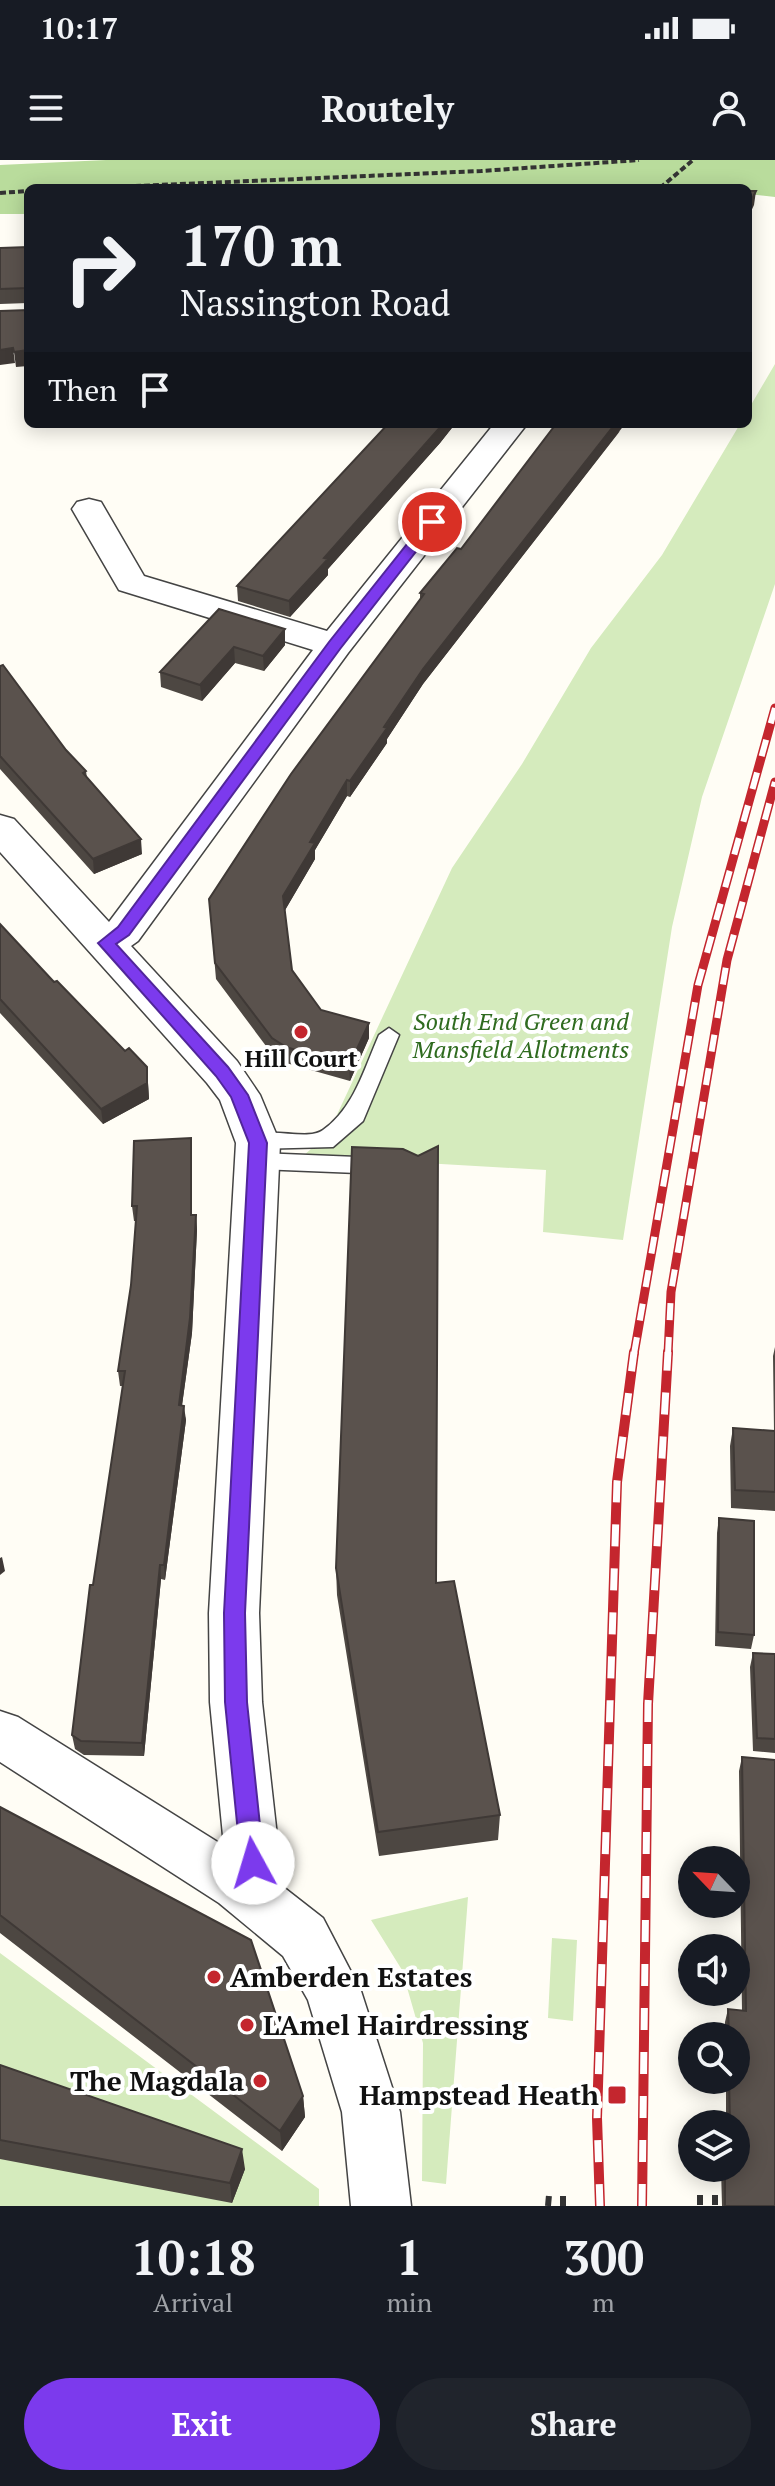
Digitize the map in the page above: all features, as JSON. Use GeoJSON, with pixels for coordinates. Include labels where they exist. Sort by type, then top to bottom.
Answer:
{"type":"FeatureCollection","features":[{"type":"Feature","properties":{"kind":"street"},"geometry":{"type":"LineString","coordinates":[[106,943],[124,931],[335,645],[508,428]]}},
{"type":"Feature","properties":{"kind":"street"},"geometry":{"type":"LineString","coordinates":[[89,509],[131,583],[335,645]]}},
{"type":"Feature","properties":{"kind":"street"},"geometry":{"type":"LineString","coordinates":[[0,828],[231,1083],[252,1120],[259,1152],[234,1613],[236,1702],[253,1863],[238,1885]]}},
{"type":"Feature","properties":{"kind":"street"},"geometry":{"type":"LineString","coordinates":[[6,1747],[238,1885],[303,1937],[333,1991],[371,2112],[381,2206]]}},
{"type":"Feature","properties":{"kind":"lane"},"geometry":{"type":"LineString","coordinates":[[259,1152],[325,1141],[355,1115],[389,1035]]}},
{"type":"Feature","properties":{"kind":"lane"},"geometry":{"type":"LineString","coordinates":[[259,1152],[408,1167]]}},
{"type":"Feature","properties":{"kind":"path"},"geometry":{"type":"LineString","coordinates":[[182,184],[481,171],[639,160]]}},
{"type":"Feature","properties":{"kind":"path"},"geometry":{"type":"LineString","coordinates":[[665,184],[693,160]]}},
{"type":"Feature","properties":{"kind":"path"},"geometry":{"type":"LineString","coordinates":[[0,193],[24,191]]}},
{"type":"Feature","properties":{"kind":"path"},"geometry":{"type":"LineString","coordinates":[[548,2206],[549,2195]]}},
{"type":"Feature","properties":{"kind":"path"},"geometry":{"type":"LineString","coordinates":[[700,2195],[700,2206]]}},
{"type":"Feature","properties":{"kind":"path"},"geometry":{"type":"LineString","coordinates":[[715,2195],[715,2206]]}},
{"type":"Feature","properties":{"kind":"path"},"geometry":{"type":"LineString","coordinates":[[563,2196],[563,2206]]}},
{"type":"Feature","properties":{"kind":"green space"},"geometry":{"type":"Polygon","coordinates":[[[106,160],[775,160],[775,197],[752,194],[752,184],[24,184],[24,214],[0,214],[0,165],[106,160]]]}},
{"type":"Feature","properties":{"kind":"green space","name":"South End Green and Mansfield Allotments"},"geometry":{"type":"Polygon","coordinates":[[[775,364],[775,584],[702,797],[672,927],[623,1240],[543,1232],[546,1170],[303,1156],[328,1134],[452,868],[522,764],[591,648],[662,555],[738,428],[752,428],[752,403],[775,364]]]}},
{"type":"Feature","properties":{"kind":"green space"},"geometry":{"type":"Polygon","coordinates":[[[468,1897],[446,2184],[422,2181],[423,2043],[402,1970],[371,1920],[468,1897]]]}},
{"type":"Feature","properties":{"kind":"green space"},"geometry":{"type":"Polygon","coordinates":[[[552,1938],[577,1940],[573,2021],[548,2018],[552,1938]]]}},
{"type":"Feature","properties":{"kind":"green space"},"geometry":{"type":"Polygon","coordinates":[[[0,1953],[319,2189],[319,2206],[0,2206],[0,1953]]]}},
{"type":"Feature","properties":{"kind":"building"},"geometry":{"type":"Polygon","coordinates":[[[24,247],[24,288],[0,289],[0,248],[24,247]]]}},
{"type":"Feature","properties":{"kind":"building"},"geometry":{"type":"Polygon","coordinates":[[[24,310],[24,351],[0,350],[0,311],[24,310]]]}},
{"type":"Feature","properties":{"kind":"building"},"geometry":{"type":"Polygon","coordinates":[[[384,428],[439,428],[289,601],[237,586],[384,428]]]}},
{"type":"Feature","properties":{"kind":"building"},"geometry":{"type":"Polygon","coordinates":[[[553,428],[612,428],[423,669],[384,727],[387,728],[350,781],[347,780],[310,842],[315,843],[283,896],[292,970],[321,1010],[369,1023],[349,1066],[286,1047],[272,1038],[215,963],[209,899],[291,774],[424,594],[420,593],[457,548],[461,549],[553,428]]]}},
{"type":"Feature","properties":{"kind":"building"},"geometry":{"type":"Polygon","coordinates":[[[219,609],[285,629],[263,656],[234,647],[200,685],[160,672],[219,609]]]}},
{"type":"Feature","properties":{"kind":"building"},"geometry":{"type":"Polygon","coordinates":[[[3,665],[66,750],[86,771],[83,773],[141,839],[93,859],[0,756],[0,666],[3,665]]]}},
{"type":"Feature","properties":{"kind":"building"},"geometry":{"type":"Polygon","coordinates":[[[0,924],[54,982],[57,981],[125,1051],[129,1048],[147,1067],[147,1083],[101,1109],[0,999],[0,924]]]}},
{"type":"Feature","properties":{"kind":"building"},"geometry":{"type":"Polygon","coordinates":[[[191,1138],[191,1215],[196,1215],[190,1318],[179,1405],[184,1406],[164,1565],[160,1565],[142,1743],[81,1741],[72,1735],[90,1585],[93,1585],[125,1371],[118,1371],[131,1285],[137,1206],[132,1206],[134,1141],[191,1138]]]}},
{"type":"Feature","properties":{"kind":"building"},"geometry":{"type":"Polygon","coordinates":[[[438,1146],[436,1583],[454,1581],[500,1815],[378,1832],[336,1568],[352,1147],[403,1149],[418,1156],[438,1146]]]}},
{"type":"Feature","properties":{"kind":"building"},"geometry":{"type":"Polygon","coordinates":[[[733,1428],[775,1431],[775,1492],[735,1490],[733,1428]]]}},
{"type":"Feature","properties":{"kind":"building"},"geometry":{"type":"Polygon","coordinates":[[[719,1518],[754,1521],[754,1635],[718,1632],[719,1518]]]}},
{"type":"Feature","properties":{"kind":"building"},"geometry":{"type":"Polygon","coordinates":[[[753,1653],[775,1654],[775,1739],[757,1738],[753,1653]]]}},
{"type":"Feature","properties":{"kind":"building"},"geometry":{"type":"Polygon","coordinates":[[[742,1757],[775,1760],[775,2206],[725,2206],[725,2182],[750,2182],[750,2110],[730,2110],[729,2094],[750,2094],[750,2022],[728,2022],[728,2009],[746,2011],[746,2006],[750,2006],[750,1934],[745,1934],[745,1918],[750,1918],[750,1846],[743,1846],[742,1757]]]}},
{"type":"Feature","properties":{"kind":"building"},"geometry":{"type":"Polygon","coordinates":[[[0,1807],[251,1940],[303,2096],[280,2131],[0,1915],[0,1807]]]}},
{"type":"Feature","properties":{"kind":"building"},"geometry":{"type":"Polygon","coordinates":[[[0,2065],[242,2149],[230,2183],[0,2140],[0,2065]]]}},
{"type":"Feature","properties":{"kind":"railway"},"geometry":{"type":"LineString","coordinates":[[634,1354],[698,985],[775,708]]}},
{"type":"Feature","properties":{"kind":"railway"},"geometry":{"type":"LineString","coordinates":[[668,1354],[671,1292],[727,960],[775,782]]}},
{"type":"Feature","properties":{"kind":"railway"},"geometry":{"type":"LineString","coordinates":[[600,2206],[597,2118],[617,1482],[634,1352]]}},
{"type":"Feature","properties":{"kind":"railway"},"geometry":{"type":"LineString","coordinates":[[642,2206],[648,1704],[668,1352]]}},
{"type":"Feature","properties":{"kind":"place","name":"Hill Court"},"geometry":{"type":"Point","coordinates":[301,1032]}},
{"type":"Feature","properties":{"kind":"place","name":"Amberden Estates"},"geometry":{"type":"Point","coordinates":[214,1977]}},
{"type":"Feature","properties":{"kind":"place","name":"L'Amel Hairdressing"},"geometry":{"type":"Point","coordinates":[247,2025]}},
{"type":"Feature","properties":{"kind":"place","name":"The Magdala"},"geometry":{"type":"Point","coordinates":[260,2081]}},
{"type":"Feature","properties":{"kind":"place","name":"Hampstead Heath"},"geometry":{"type":"Point","coordinates":[617,2095]}},
{"type":"Feature","properties":{"kind":"route"},"geometry":{"type":"LineString","coordinates":[[253,1863],[236,1702],[234,1613],[258,1143],[252,1120],[222,1072],[106,943],[124,931],[335,645],[432,522]]}}]}
